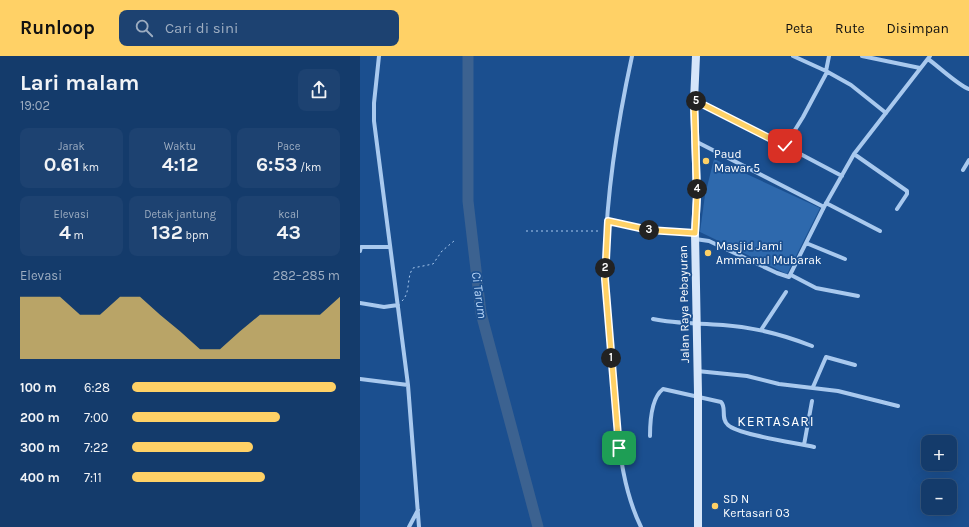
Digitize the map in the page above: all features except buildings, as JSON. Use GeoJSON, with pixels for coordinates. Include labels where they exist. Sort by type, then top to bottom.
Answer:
{"type":"FeatureCollection","features":[{"type":"Feature","properties":{"kind":"main road","name":"Jalan Raya Pebayuran"},"geometry":{"type":"LineString","coordinates":[[696,56],[694,100],[697,195],[695,236],[698,397],[698,527]]}},
{"type":"Feature","properties":{"kind":"street"},"geometry":{"type":"LineString","coordinates":[[379,56],[374,103],[374,121],[408,385],[419,527]]}},
{"type":"Feature","properties":{"kind":"street"},"geometry":{"type":"LineString","coordinates":[[632,56],[615,139],[607,231],[605,279],[611,364],[622,470],[631,503],[641,527]]}},
{"type":"Feature","properties":{"kind":"street"},"geometry":{"type":"LineString","coordinates":[[793,56],[827,71],[851,85],[886,113]]}},
{"type":"Feature","properties":{"kind":"street"},"geometry":{"type":"LineString","coordinates":[[785,146],[803,117],[827,71],[830,56]]}},
{"type":"Feature","properties":{"kind":"street"},"geometry":{"type":"LineString","coordinates":[[862,56],[920,68]]}},
{"type":"Feature","properties":{"kind":"street"},"geometry":{"type":"LineString","coordinates":[[608,221],[649,230],[695,236],[709,241],[787,278],[791,275],[825,205],[854,154],[929,57],[960,86],[969,89]]}},
{"type":"Feature","properties":{"kind":"street"},"geometry":{"type":"LineString","coordinates":[[694,100],[842,176]]}},
{"type":"Feature","properties":{"kind":"street"},"geometry":{"type":"LineString","coordinates":[[695,141],[880,231]]}},
{"type":"Feature","properties":{"kind":"street"},"geometry":{"type":"LineString","coordinates":[[854,154],[907,192],[897,209]]}},
{"type":"Feature","properties":{"kind":"street"},"geometry":{"type":"LineString","coordinates":[[963,170],[969,160]]}},
{"type":"Feature","properties":{"kind":"street"},"geometry":{"type":"LineString","coordinates":[[806,243],[845,259]]}},
{"type":"Feature","properties":{"kind":"street"},"geometry":{"type":"LineString","coordinates":[[360,251],[361,247],[390,247]]}},
{"type":"Feature","properties":{"kind":"street"},"geometry":{"type":"LineString","coordinates":[[791,275],[816,288],[858,296]]}},
{"type":"Feature","properties":{"kind":"street"},"geometry":{"type":"LineString","coordinates":[[762,330],[786,292]]}},
{"type":"Feature","properties":{"kind":"street"},"geometry":{"type":"LineString","coordinates":[[360,302],[384,307],[398,305]]}},
{"type":"Feature","properties":{"kind":"street"},"geometry":{"type":"LineString","coordinates":[[653,319],[675,323],[723,325],[762,330],[812,346]]}},
{"type":"Feature","properties":{"kind":"street"},"geometry":{"type":"LineString","coordinates":[[813,387],[826,357],[855,365]]}},
{"type":"Feature","properties":{"kind":"street"},"geometry":{"type":"LineString","coordinates":[[697,371],[726,373],[779,384],[838,391],[898,406]]}},
{"type":"Feature","properties":{"kind":"street"},"geometry":{"type":"LineString","coordinates":[[360,379],[408,385]]}},
{"type":"Feature","properties":{"kind":"street"},"geometry":{"type":"LineString","coordinates":[[650,436],[651,417],[659,392],[663,390],[722,403],[724,419],[728,426],[734,429],[814,447]]}},
{"type":"Feature","properties":{"kind":"street"},"geometry":{"type":"LineString","coordinates":[[804,444],[812,401]]}},
{"type":"Feature","properties":{"kind":"street"},"geometry":{"type":"LineString","coordinates":[[410,527],[418,510]]}},
{"type":"Feature","properties":{"kind":"path"},"geometry":{"type":"LineString","coordinates":[[526,231],[607,231]]}},
{"type":"Feature","properties":{"kind":"path"},"geometry":{"type":"LineString","coordinates":[[398,305],[407,294],[410,273],[413,268],[433,264],[442,251],[454,241]]}},
{"type":"Feature","properties":{"kind":"shaded area"},"geometry":{"type":"Polygon","coordinates":[[[714,159],[820,208],[787,274],[700,232],[705,195],[714,159]]]}},
{"type":"Feature","properties":{"kind":"waterway","name":"Ci Tarum"},"geometry":{"type":"LineString","coordinates":[[468,56],[468,201],[481,313],[538,527]]}},
{"type":"Feature","properties":{"kind":"place","name":"Paud Mawar 5"},"geometry":{"type":"Point","coordinates":[706,161]}},
{"type":"Feature","properties":{"kind":"place","name":"Masjid Jami Ammanul Mubarak"},"geometry":{"type":"Point","coordinates":[708,253]}},
{"type":"Feature","properties":{"kind":"place","name":"SD N Kertasari 03"},"geometry":{"type":"Point","coordinates":[715,506]}},
{"type":"Feature","properties":{"kind":"district","name":"KERTASARI"},"geometry":{"type":"Point","coordinates":[776,421]}},
{"type":"Feature","properties":{"kind":"route"},"geometry":{"type":"LineString","coordinates":[[619,448],[605,279],[608,221],[649,230],[695,233],[697,195],[694,100],[713,108],[785,146]]}}]}
